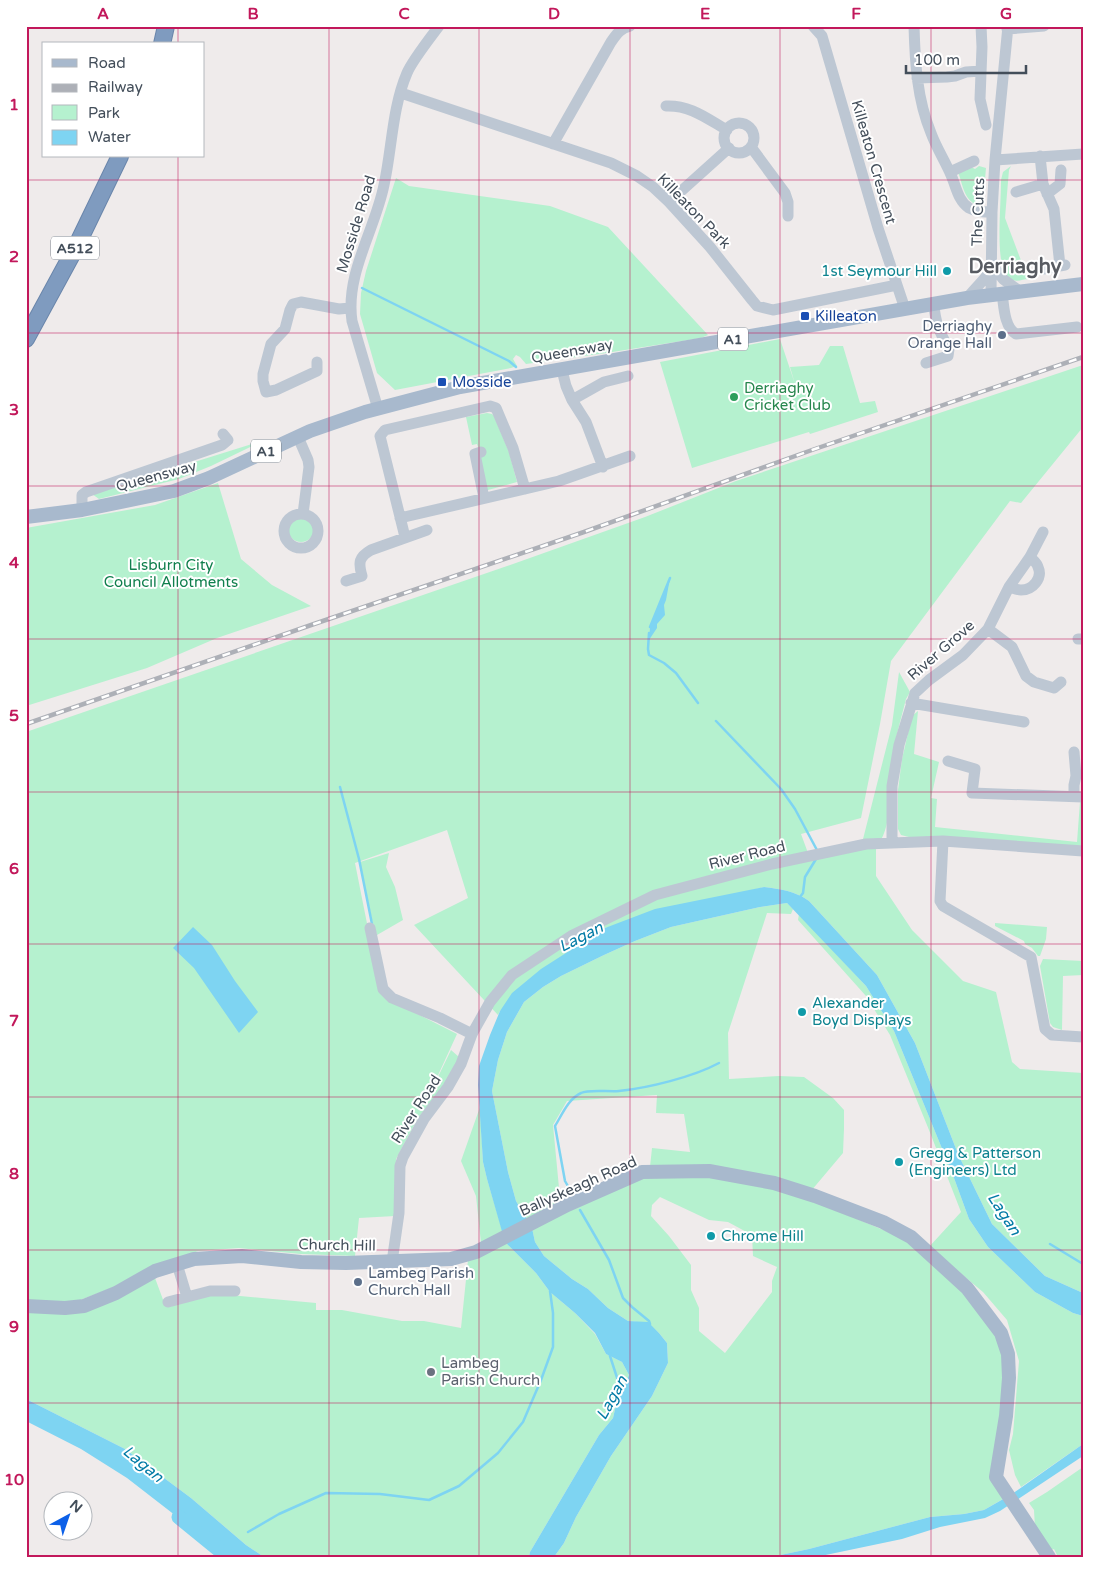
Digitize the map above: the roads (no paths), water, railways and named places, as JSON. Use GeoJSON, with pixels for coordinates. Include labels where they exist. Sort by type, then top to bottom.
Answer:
{"type":"FeatureCollection","features":[{"type":"Feature","properties":{"kind":"highway"},"geometry":{"type":"LineString","coordinates":[[162,42],[166,26]]}},
{"type":"Feature","properties":{"kind":"highway","name":"A512"},"geometry":{"type":"LineString","coordinates":[[26,339],[67,264],[119,158]]}},
{"type":"Feature","properties":{"kind":"main road","name":"Queensway"},"geometry":{"type":"LineString","coordinates":[[26,516],[82,510],[174,491],[209,478],[310,431],[378,409],[460,388],[654,352],[967,298],[1018,290],[1083,284]]}},
{"type":"Feature","properties":{"kind":"main road","name":"Ballyskeagh Road"},"geometry":{"type":"LineString","coordinates":[[478,1251],[567,1205],[642,1172],[709,1171],[774,1183],[815,1196],[883,1222],[911,1237],[967,1288],[1001,1333],[1008,1354],[1010,1378],[996,1477],[1048,1557]]}},
{"type":"Feature","properties":{"kind":"main road","name":"Church Hill"},"geometry":{"type":"LineString","coordinates":[[26,1306],[65,1308],[84,1306],[116,1293],[155,1271],[194,1259],[242,1256],[301,1262],[440,1261],[478,1251]]}},
{"type":"Feature","properties":{"kind":"street","name":"Mosside Road"},"geometry":{"type":"LineString","coordinates":[[378,409],[352,321],[351,296],[355,277],[381,200],[401,93],[407,72],[439,26]]}},
{"type":"Feature","properties":{"kind":"street"},"geometry":{"type":"LineString","coordinates":[[553,144],[611,42],[618,32],[630,26]]}},
{"type":"Feature","properties":{"kind":"street","name":"Killeaton Crescent"},"geometry":{"type":"LineString","coordinates":[[813,26],[822,36],[878,228],[905,309]]}},
{"type":"Feature","properties":{"kind":"street"},"geometry":{"type":"LineString","coordinates":[[914,26],[917,78],[931,135],[965,205],[977,211],[992,212]]}},
{"type":"Feature","properties":{"kind":"street"},"geometry":{"type":"LineString","coordinates":[[981,26],[980,99],[986,126]]}},
{"type":"Feature","properties":{"kind":"street"},"geometry":{"type":"LineString","coordinates":[[1008,28],[1044,26]]}},
{"type":"Feature","properties":{"kind":"street","name":"The Cutts"},"geometry":{"type":"LineString","coordinates":[[1008,28],[995,160],[992,212],[991,266],[996,294],[1011,331],[1016,334],[1077,327]]}},
{"type":"Feature","properties":{"kind":"street"},"geometry":{"type":"LineString","coordinates":[[917,78],[947,78],[966,72],[981,72]]}},
{"type":"Feature","properties":{"kind":"street","name":"Killeaton Park"},"geometry":{"type":"LineString","coordinates":[[401,93],[611,163],[636,176],[653,187],[669,202],[710,247],[758,306],[773,310],[897,285]]}},
{"type":"Feature","properties":{"kind":"street"},"geometry":{"type":"LineString","coordinates":[[666,106],[678,105],[694,110],[727,130]]}},
{"type":"Feature","properties":{"kind":"street"},"geometry":{"type":"LineString","coordinates":[[739,123],[748,126],[754,134],[751,147],[738,152],[729,148],[724,138],[727,130],[734,124],[739,123]]}},
{"type":"Feature","properties":{"kind":"street"},"geometry":{"type":"LineString","coordinates":[[751,147],[784,193],[788,202],[788,216]]}},
{"type":"Feature","properties":{"kind":"street"},"geometry":{"type":"LineString","coordinates":[[669,202],[729,148]]}},
{"type":"Feature","properties":{"kind":"street","name":"The Cutts"},"geometry":{"type":"LineString","coordinates":[[995,160],[1083,154]]}},
{"type":"Feature","properties":{"kind":"street"},"geometry":{"type":"LineString","coordinates":[[1040,156],[1045,189],[1054,208],[1063,266],[1043,269]]}},
{"type":"Feature","properties":{"kind":"street"},"geometry":{"type":"LineString","coordinates":[[950,172],[974,161]]}},
{"type":"Feature","properties":{"kind":"street"},"geometry":{"type":"LineString","coordinates":[[1016,192],[1057,188],[1060,184],[1061,170]]}},
{"type":"Feature","properties":{"kind":"street"},"geometry":{"type":"LineString","coordinates":[[967,298],[985,278],[991,266],[1002,279],[1018,290]]}},
{"type":"Feature","properties":{"kind":"street"},"geometry":{"type":"LineString","coordinates":[[319,371],[261,395],[263,374],[271,344],[284,329],[294,304],[301,302],[350,308]]}},
{"type":"Feature","properties":{"kind":"street"},"geometry":{"type":"LineString","coordinates":[[926,363],[948,356],[949,349],[939,331],[935,318],[934,304]]}},
{"type":"Feature","properties":{"kind":"street"},"geometry":{"type":"LineString","coordinates":[[562,370],[566,386],[572,400],[586,422],[603,467]]}},
{"type":"Feature","properties":{"kind":"street"},"geometry":{"type":"LineString","coordinates":[[572,400],[604,382],[628,376]]}},
{"type":"Feature","properties":{"kind":"street"},"geometry":{"type":"LineString","coordinates":[[405,538],[380,436],[385,430],[490,406],[496,408],[514,448],[525,489]]}},
{"type":"Feature","properties":{"kind":"street","name":"Queensway"},"geometry":{"type":"LineString","coordinates":[[82,510],[82,495],[86,492],[222,445],[228,440],[223,434]]}},
{"type":"Feature","properties":{"kind":"street"},"geometry":{"type":"LineString","coordinates":[[298,437],[309,467],[303,514]]}},
{"type":"Feature","properties":{"kind":"street"},"geometry":{"type":"LineString","coordinates":[[481,452],[474,454],[484,498]]}},
{"type":"Feature","properties":{"kind":"street"},"geometry":{"type":"LineString","coordinates":[[400,518],[559,481],[630,456]]}},
{"type":"Feature","properties":{"kind":"street"},"geometry":{"type":"LineString","coordinates":[[346,581],[362,576],[359,568],[363,555],[371,550],[426,530]]}},
{"type":"Feature","properties":{"kind":"street","name":"River Grove"},"geometry":{"type":"LineString","coordinates":[[892,842],[892,786],[898,745],[915,693],[929,680],[963,655],[988,629],[1009,587],[1030,557],[1043,532]]}},
{"type":"Feature","properties":{"kind":"street"},"geometry":{"type":"LineString","coordinates":[[1009,587],[1021,590],[1029,588],[1037,581],[1040,576],[1038,566],[1030,557]]}},
{"type":"Feature","properties":{"kind":"street"},"geometry":{"type":"LineString","coordinates":[[988,629],[1012,647],[1026,676],[1034,682],[1054,688],[1061,682]]}},
{"type":"Feature","properties":{"kind":"street"},"geometry":{"type":"LineString","coordinates":[[911,703],[1024,722]]}},
{"type":"Feature","properties":{"kind":"street"},"geometry":{"type":"LineString","coordinates":[[948,761],[975,770],[972,793],[1078,796],[1074,752]]}},
{"type":"Feature","properties":{"kind":"street"},"geometry":{"type":"LineString","coordinates":[[943,841],[940,902],[943,906],[1031,957],[1045,1029],[1052,1035],[1083,1037]]}},
{"type":"Feature","properties":{"kind":"street","name":"River Road"},"geometry":{"type":"LineString","coordinates":[[392,1262],[399,1213],[400,1166],[403,1157],[424,1119],[457,1072],[472,1034],[490,1002],[512,975],[571,936],[655,895],[772,864],[866,844],[943,841],[1083,851]]}},
{"type":"Feature","properties":{"kind":"street"},"geometry":{"type":"LineString","coordinates":[[370,928],[383,989],[392,998],[472,1034]]}},
{"type":"Feature","properties":{"kind":"street"},"geometry":{"type":"LineString","coordinates":[[177,1264],[187,1297]]}},
{"type":"Feature","properties":{"kind":"street"},"geometry":{"type":"LineString","coordinates":[[168,1302],[210,1291],[235,1291]]}},
{"type":"Feature","properties":{"kind":"water"},"geometry":{"type":"Polygon","coordinates":[[[670,578],[664,605],[665,615],[657,624],[657,628],[649,640],[650,628],[670,578]]]}},
{"type":"Feature","properties":{"kind":"water"},"geometry":{"type":"Polygon","coordinates":[[[764,887],[788,891],[809,901],[877,975],[915,1043],[958,1154],[992,1224],[1045,1276],[1083,1293],[1083,1316],[1073,1313],[1035,1292],[988,1247],[969,1219],[894,1031],[866,986],[787,903],[760,907],[671,927],[635,941],[561,976],[524,1002],[507,1032],[498,1060],[492,1091],[508,1172],[516,1201],[532,1228],[535,1242],[544,1256],[572,1279],[588,1289],[608,1308],[628,1321],[648,1322],[667,1343],[668,1363],[652,1396],[611,1456],[576,1517],[564,1543],[554,1557],[529,1557],[530,1552],[599,1435],[613,1418],[617,1401],[629,1375],[622,1362],[606,1354],[595,1333],[550,1292],[536,1273],[505,1242],[483,1162],[478,1085],[479,1066],[500,1011],[512,993],[541,969],[605,928],[655,909],[764,887]]]}},
{"type":"Feature","properties":{"kind":"water"},"geometry":{"type":"Polygon","coordinates":[[[193,927],[212,945],[258,1012],[239,1033],[194,968],[173,948],[193,927]]]}},
{"type":"Feature","properties":{"kind":"water"},"geometry":{"type":"Polygon","coordinates":[[[26,1399],[125,1449],[191,1498],[246,1545],[264,1557],[229,1557],[127,1478],[81,1449],[26,1421],[26,1399]]]}},
{"type":"Feature","properties":{"kind":"water"},"geometry":{"type":"Polygon","coordinates":[[[1083,1444],[1083,1456],[1000,1511],[985,1518],[940,1527],[902,1539],[816,1557],[771,1557],[809,1549],[930,1517],[984,1510],[1012,1494],[1083,1444]]]}},
{"type":"Feature","properties":{"kind":"waterway"},"geometry":{"type":"LineString","coordinates":[[362,288],[509,361],[516,367]]}},
{"type":"Feature","properties":{"kind":"waterway"},"geometry":{"type":"LineString","coordinates":[[650,627],[670,578]]}},
{"type":"Feature","properties":{"kind":"waterway"},"geometry":{"type":"LineString","coordinates":[[649,633],[649,655],[664,663],[676,673],[698,703]]}},
{"type":"Feature","properties":{"kind":"waterway"},"geometry":{"type":"LineString","coordinates":[[716,721],[781,789],[795,809],[818,852]]}},
{"type":"Feature","properties":{"kind":"waterway"},"geometry":{"type":"LineString","coordinates":[[340,787],[359,859],[372,924]]}},
{"type":"Feature","properties":{"kind":"waterway"},"geometry":{"type":"LineString","coordinates":[[800,897],[803,893],[805,877],[816,859]]}},
{"type":"Feature","properties":{"kind":"waterway"},"geometry":{"type":"LineString","coordinates":[[573,1195],[565,1181],[555,1126],[572,1099],[585,1092],[619,1091],[657,1085],[696,1073],[719,1063]]}},
{"type":"Feature","properties":{"kind":"waterway"},"geometry":{"type":"LineString","coordinates":[[580,1210],[609,1260],[623,1298],[650,1324]]}},
{"type":"Feature","properties":{"kind":"waterway"},"geometry":{"type":"LineString","coordinates":[[1050,1244],[1083,1264]]}},
{"type":"Feature","properties":{"kind":"waterway"},"geometry":{"type":"LineString","coordinates":[[248,1532],[279,1514],[326,1493],[380,1494],[429,1500],[459,1486],[498,1453],[523,1422],[553,1347],[553,1313],[550,1291]]}},
{"type":"Feature","properties":{"kind":"waterway"},"geometry":{"type":"LineString","coordinates":[[610,1353],[622,1393]]}},
{"type":"Feature","properties":{"kind":"waterway","name":"Lagan"},"geometry":{"type":"LineString","coordinates":[[179,1517],[228,1557]]}},
{"type":"Feature","properties":{"kind":"railway"},"geometry":{"type":"LineString","coordinates":[[26,724],[584,532],[812,450],[1083,357]]}},
{"type":"Feature","properties":{"kind":"place","name":"1st Seymour Hill"},"geometry":{"type":"Point","coordinates":[947,271]}},
{"type":"Feature","properties":{"kind":"place","name":"Killeaton"},"geometry":{"type":"Point","coordinates":[805,316]}},
{"type":"Feature","properties":{"kind":"place","name":"Derriaghy Orange Hall"},"geometry":{"type":"Point","coordinates":[1002,335]}},
{"type":"Feature","properties":{"kind":"place","name":"Mosside"},"geometry":{"type":"Point","coordinates":[442,382]}},
{"type":"Feature","properties":{"kind":"place","name":"Derriaghy Cricket Club"},"geometry":{"type":"Point","coordinates":[734,397]}},
{"type":"Feature","properties":{"kind":"place","name":"Alexander Boyd Displays"},"geometry":{"type":"Point","coordinates":[802,1012]}},
{"type":"Feature","properties":{"kind":"place","name":"Gregg & Patterson (Engineers) Ltd"},"geometry":{"type":"Point","coordinates":[899,1162]}},
{"type":"Feature","properties":{"kind":"place","name":"Chrome Hill"},"geometry":{"type":"Point","coordinates":[711,1236]}},
{"type":"Feature","properties":{"kind":"place","name":"Lambeg Parish Church Hall"},"geometry":{"type":"Point","coordinates":[358,1282]}},
{"type":"Feature","properties":{"kind":"place","name":"Lambeg Parish Church"},"geometry":{"type":"Point","coordinates":[431,1372]}},
{"type":"Feature","properties":{"kind":"district","name":"Derriaghy"},"geometry":{"type":"Point","coordinates":[1015,267]}},
{"type":"Feature","properties":{"kind":"park label","name":"Lisburn City Council Allotments"},"geometry":{"type":"Point","coordinates":[171,574]}}]}
